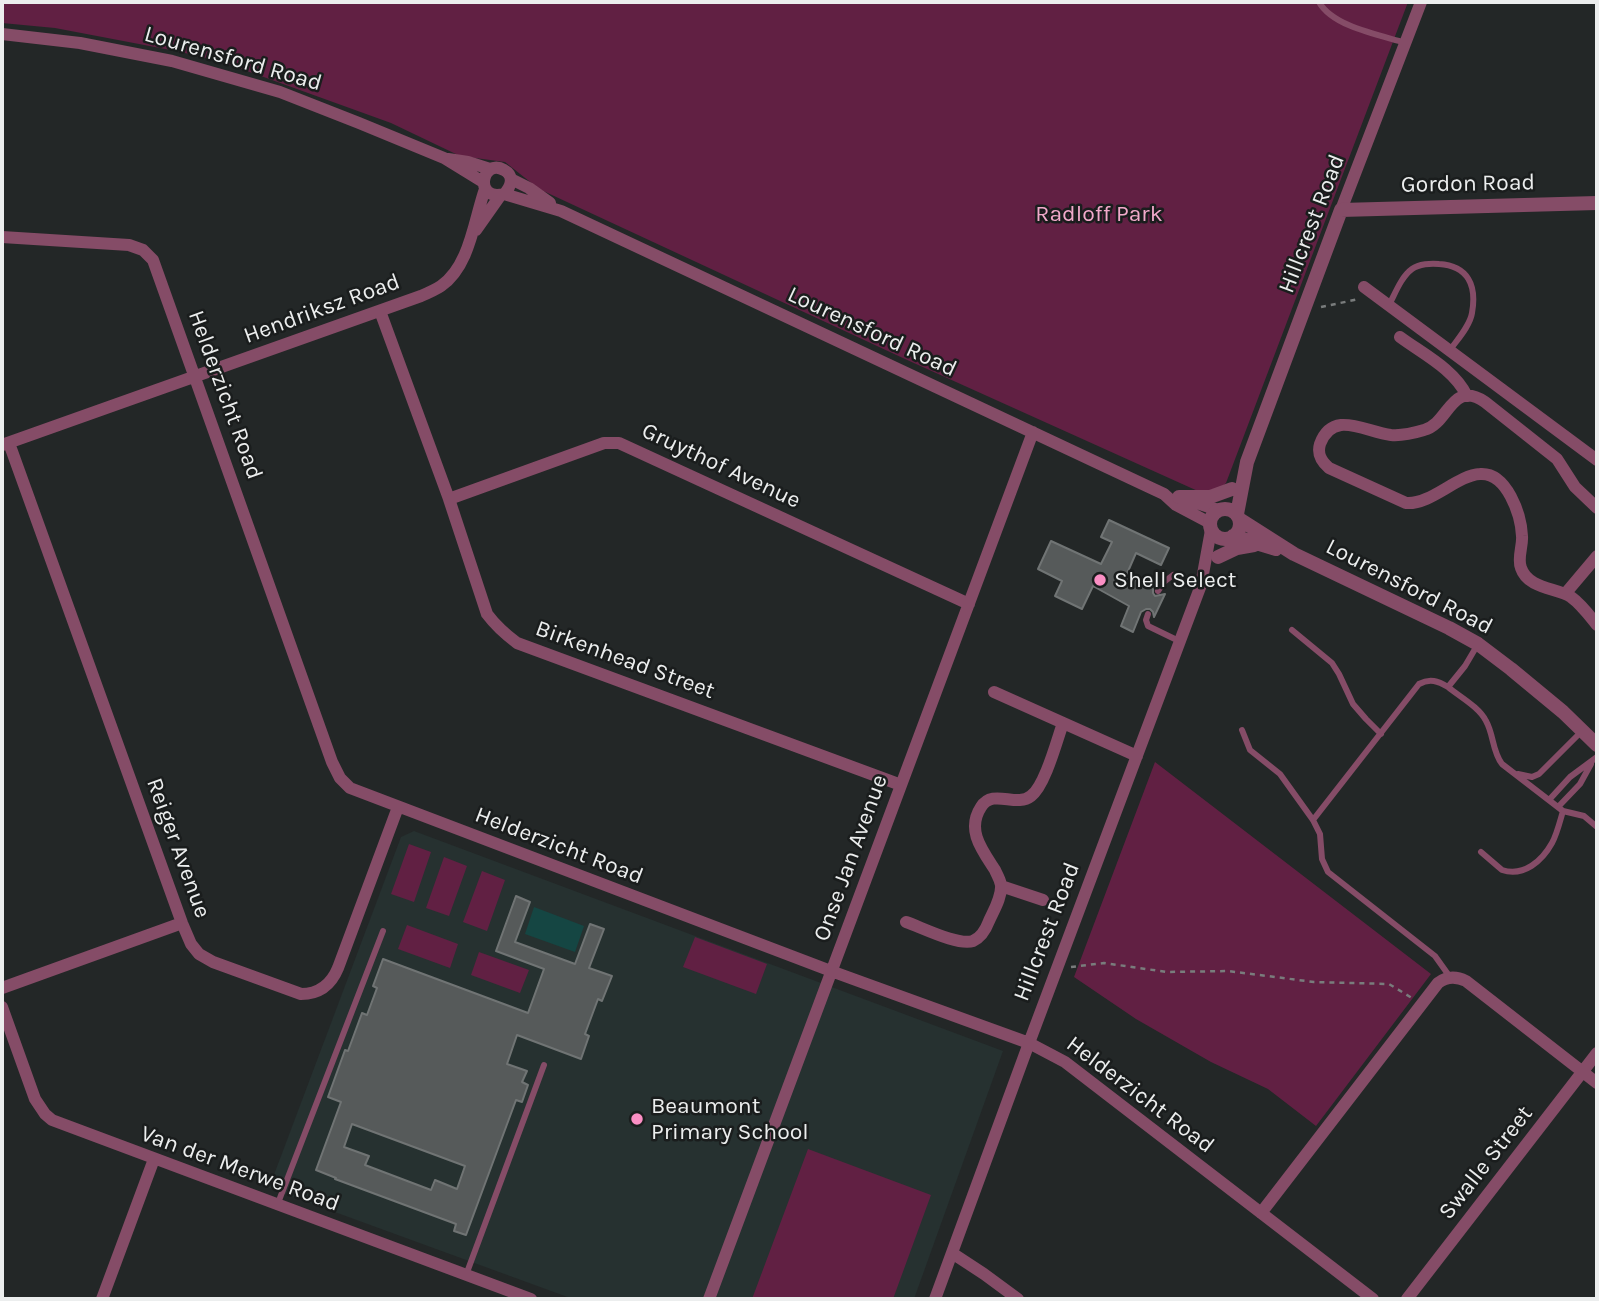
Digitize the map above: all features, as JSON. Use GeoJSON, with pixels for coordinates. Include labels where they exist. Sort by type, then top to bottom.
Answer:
{"type":"FeatureCollection","features":[{"type":"Feature","properties":{"kind":"street","name":"Hillcrest Road"},"geometry":{"type":"LineString","coordinates":[[1220,509],[1247,462],[1421,2]]}},
{"type":"Feature","properties":{"kind":"street","name":"Lourensford Road"},"geometry":{"type":"LineString","coordinates":[[2,34],[80,43],[172,61],[280,92],[444,158],[484,186]]}},
{"type":"Feature","properties":{"kind":"street","name":"Lourensford Road"},"geometry":{"type":"LineString","coordinates":[[444,158],[490,169]]}},
{"type":"Feature","properties":{"kind":"street"},"geometry":{"type":"LineString","coordinates":[[490,169],[504,169],[509,173],[510,188],[502,195],[492,195],[484,186],[485,175],[490,169]]}},
{"type":"Feature","properties":{"kind":"street","name":"Lourensford Road"},"geometry":{"type":"LineString","coordinates":[[511,179],[529,188],[561,211]]}},
{"type":"Feature","properties":{"kind":"street","name":"Hendriksz Road"},"geometry":{"type":"LineString","coordinates":[[472,236],[484,186]]}},
{"type":"Feature","properties":{"kind":"street","name":"Lourensford Road"},"geometry":{"type":"LineString","coordinates":[[502,195],[561,211],[1171,496],[1220,509]]}},
{"type":"Feature","properties":{"kind":"street","name":"Hendriksz Road"},"geometry":{"type":"LineString","coordinates":[[5,444],[439,288],[455,273],[472,236],[502,195]]}},
{"type":"Feature","properties":{"kind":"street","name":"Gordon Road"},"geometry":{"type":"LineString","coordinates":[[1341,210],[1597,203]]}},
{"type":"Feature","properties":{"kind":"street","name":"Helderzicht Road"},"geometry":{"type":"LineString","coordinates":[[2,237],[129,245],[144,250],[157,266],[332,762],[340,778],[350,788],[831,971],[1029,1043],[1065,1062],[1373,1299]]}},
{"type":"Feature","properties":{"kind":"street"},"geometry":{"type":"LineString","coordinates":[[1364,287],[1597,460]]}},
{"type":"Feature","properties":{"kind":"street","name":"Birkenhead Street"},"geometry":{"type":"LineString","coordinates":[[380,310],[488,614],[503,633],[517,643],[901,785]]}},
{"type":"Feature","properties":{"kind":"street"},"geometry":{"type":"LineString","coordinates":[[1400,337],[1451,374],[1461,384],[1467,396]]}},
{"type":"Feature","properties":{"kind":"street"},"geometry":{"type":"LineString","coordinates":[[1597,508],[1575,487],[1557,459],[1474,396],[1454,401],[1439,422],[1425,430],[1393,435],[1343,424],[1332,426],[1325,433],[1318,448],[1321,459],[1329,468],[1406,503],[1419,502],[1474,475],[1491,476],[1503,485],[1514,502],[1522,538],[1522,570],[1541,586],[1570,597],[1597,625]]}},
{"type":"Feature","properties":{"kind":"street","name":"Onse Jan Avenue"},"geometry":{"type":"LineString","coordinates":[[709,1299],[1033,432]]}},
{"type":"Feature","properties":{"kind":"street","name":"Gruythof Avenue"},"geometry":{"type":"LineString","coordinates":[[449,499],[604,443],[620,443],[969,604]]}},
{"type":"Feature","properties":{"kind":"street","name":"Reiger Avenue"},"geometry":{"type":"LineString","coordinates":[[5,444],[182,923],[191,944],[199,954],[213,962],[300,994],[310,994],[328,985],[338,968],[398,807]]}},
{"type":"Feature","properties":{"kind":"street","name":"Hillcrest Road"},"geometry":{"type":"LineString","coordinates":[[1238,517],[1247,462]]}},
{"type":"Feature","properties":{"kind":"street"},"geometry":{"type":"LineString","coordinates":[[1171,496],[1209,497],[1231,489]]}},
{"type":"Feature","properties":{"kind":"street","name":"Lourensford Road"},"geometry":{"type":"LineString","coordinates":[[1171,496],[1176,505],[1210,527]]}},
{"type":"Feature","properties":{"kind":"street"},"geometry":{"type":"LineString","coordinates":[[1220,509],[1230,509],[1238,517],[1239,528],[1231,537],[1221,538],[1210,527],[1212,516],[1220,509]]}},
{"type":"Feature","properties":{"kind":"street","name":"Lourensford Road"},"geometry":{"type":"LineString","coordinates":[[1238,517],[1294,554],[1478,644],[1563,712],[1597,745]]}},
{"type":"Feature","properties":{"kind":"street","name":"Hillcrest Road"},"geometry":{"type":"LineString","coordinates":[[1203,581],[1210,527]]}},
{"type":"Feature","properties":{"kind":"street","name":"Hillcrest Road"},"geometry":{"type":"LineString","coordinates":[[935,1299],[1203,581],[1231,537]]}},
{"type":"Feature","properties":{"kind":"street","name":"Lourensford Road"},"geometry":{"type":"LineString","coordinates":[[1231,537],[1294,554]]}},
{"type":"Feature","properties":{"kind":"street"},"geometry":{"type":"LineString","coordinates":[[1218,557],[1237,548],[1262,544]]}},
{"type":"Feature","properties":{"kind":"street"},"geometry":{"type":"LineString","coordinates":[[1565,594],[1597,556]]}},
{"type":"Feature","properties":{"kind":"street"},"geometry":{"type":"LineString","coordinates":[[995,692],[1137,756]]}},
{"type":"Feature","properties":{"kind":"street"},"geometry":{"type":"LineString","coordinates":[[906,922],[968,942],[981,935],[987,926],[1001,886],[999,877],[975,835],[976,818],[982,805],[993,798],[1017,800],[1032,795],[1042,781],[1063,723]]}},
{"type":"Feature","properties":{"kind":"street"},"geometry":{"type":"LineString","coordinates":[[1001,886],[1042,900]]}},
{"type":"Feature","properties":{"kind":"street"},"geometry":{"type":"LineString","coordinates":[[2,988],[182,923]]}},
{"type":"Feature","properties":{"kind":"street"},"geometry":{"type":"LineString","coordinates":[[1261,1213],[1438,983],[1446,978],[1456,977],[1466,981],[1597,1083]]}},
{"type":"Feature","properties":{"kind":"street","name":"Van der Merwe Road"},"geometry":{"type":"LineString","coordinates":[[2,1007],[35,1098],[45,1114],[61,1124],[531,1299]]}},
{"type":"Feature","properties":{"kind":"street","name":"Swalle Street"},"geometry":{"type":"LineString","coordinates":[[1407,1299],[1597,1053]]}},
{"type":"Feature","properties":{"kind":"street"},"geometry":{"type":"LineString","coordinates":[[102,1299],[154,1159]]}},
{"type":"Feature","properties":{"kind":"street"},"geometry":{"type":"LineString","coordinates":[[952,1253],[1018,1299]]}},
{"type":"Feature","properties":{"kind":"lane"},"geometry":{"type":"LineString","coordinates":[[1320,2],[1333,17],[1346,24],[1406,43]]}},
{"type":"Feature","properties":{"kind":"lane"},"geometry":{"type":"LineString","coordinates":[[1389,305],[1406,274],[1415,267],[1433,263],[1451,264],[1462,269],[1469,279],[1472,315],[1450,350]]}},
{"type":"Feature","properties":{"kind":"lane"},"geometry":{"type":"LineString","coordinates":[[1158,591],[1173,575]]}},
{"type":"Feature","properties":{"kind":"lane"},"geometry":{"type":"LineString","coordinates":[[1147,614],[1148,626],[1180,642]]}},
{"type":"Feature","properties":{"kind":"lane"},"geometry":{"type":"LineString","coordinates":[[1292,630],[1332,663],[1353,704],[1381,734]]}},
{"type":"Feature","properties":{"kind":"lane"},"geometry":{"type":"LineString","coordinates":[[1448,687],[1478,644]]}},
{"type":"Feature","properties":{"kind":"lane"},"geometry":{"type":"LineString","coordinates":[[1314,820],[1419,684],[1434,680],[1448,687],[1484,718],[1489,727],[1495,754],[1502,764],[1561,809],[1584,817],[1597,827]]}},
{"type":"Feature","properties":{"kind":"lane"},"geometry":{"type":"LineString","coordinates":[[1242,730],[1250,750],[1280,774],[1314,820],[1320,834],[1322,859],[1328,872],[1426,948],[1451,977]]}},
{"type":"Feature","properties":{"kind":"lane"},"geometry":{"type":"LineString","coordinates":[[1513,773],[1527,777],[1539,774],[1582,731]]}},
{"type":"Feature","properties":{"kind":"lane"},"geometry":{"type":"LineString","coordinates":[[1549,800],[1570,777],[1595,760]]}},
{"type":"Feature","properties":{"kind":"lane"},"geometry":{"type":"LineString","coordinates":[[1480,852],[1507,872],[1520,872],[1531,867],[1552,843],[1561,809],[1595,760]]}},
{"type":"Feature","properties":{"kind":"lane"},"geometry":{"type":"LineString","coordinates":[[277,1205],[383,931]]}},
{"type":"Feature","properties":{"kind":"lane"},"geometry":{"type":"LineString","coordinates":[[466,1275],[544,1065]]}},
{"type":"Feature","properties":{"kind":"path"},"geometry":{"type":"LineString","coordinates":[[1303,312],[1376,296]]}},
{"type":"Feature","properties":{"kind":"path"},"geometry":{"type":"LineString","coordinates":[[1057,969],[1104,963],[1167,972],[1228,971],[1314,982],[1389,984],[1422,1004]]}},
{"type":"Feature","properties":{"kind":"shaded area","name":"Beaumont Primary School"},"geometry":{"type":"Polygon","coordinates":[[[414,831],[1003,1051],[914,1299],[573,1299],[269,1188],[401,837],[414,831]]]}},
{"type":"Feature","properties":{"kind":"green space","name":"Radloff Park"},"geometry":{"type":"Polygon","coordinates":[[[2,2],[1408,2],[1226,483],[1221,488],[1200,492],[539,189],[505,162],[460,156],[391,123],[225,63],[55,28],[2,23],[2,2]]]}},
{"type":"Feature","properties":{"kind":"green space"},"geometry":{"type":"Polygon","coordinates":[[[1155,762],[1431,974],[1316,1126],[1268,1089],[1211,1062],[1136,1019],[1074,977],[1155,762]]]}},
{"type":"Feature","properties":{"kind":"green space"},"geometry":{"type":"Polygon","coordinates":[[[409,844],[431,852],[414,902],[391,894],[409,844]]]}},
{"type":"Feature","properties":{"kind":"green space"},"geometry":{"type":"Polygon","coordinates":[[[444,857],[467,866],[449,916],[426,908],[444,857]]]}},
{"type":"Feature","properties":{"kind":"green space"},"geometry":{"type":"Polygon","coordinates":[[[482,871],[505,880],[487,931],[463,922],[482,871]]]}},
{"type":"Feature","properties":{"kind":"green space"},"geometry":{"type":"Polygon","coordinates":[[[407,925],[458,944],[450,968],[398,949],[407,925]]]}},
{"type":"Feature","properties":{"kind":"green space"},"geometry":{"type":"Polygon","coordinates":[[[695,937],[767,964],[756,994],[683,967],[695,937]]]}},
{"type":"Feature","properties":{"kind":"green space"},"geometry":{"type":"Polygon","coordinates":[[[479,952],[529,970],[520,993],[471,975],[479,952]]]}},
{"type":"Feature","properties":{"kind":"green space"},"geometry":{"type":"Polygon","coordinates":[[[808,1149],[931,1195],[893,1299],[752,1299],[808,1149]]]}},
{"type":"Feature","properties":{"kind":"water"},"geometry":{"type":"Polygon","coordinates":[[[534,907],[584,926],[575,952],[525,934],[534,907]]]}},
{"type":"Feature","properties":{"kind":"building"},"geometry":{"type":"Polygon","coordinates":[[[1109,520],[1169,548],[1161,565],[1136,553],[1126,576],[1153,588],[1155,596],[1165,594],[1154,617],[1150,609],[1141,612],[1133,632],[1121,626],[1129,606],[1093,586],[1082,609],[1055,596],[1062,581],[1038,569],[1051,541],[1101,564],[1112,542],[1101,537],[1109,520]]]}},
{"type":"Feature","properties":{"kind":"building"},"geometry":{"type":"Polygon","coordinates":[[[516,896],[530,902],[515,942],[575,964],[590,924],[604,929],[589,968],[612,976],[602,1001],[598,999],[585,1034],[589,1036],[581,1059],[517,1035],[507,1064],[527,1071],[522,1082],[528,1085],[522,1102],[516,1100],[466,1235],[454,1231],[456,1224],[316,1170],[341,1102],[328,1097],[362,1013],[367,1015],[377,988],[373,986],[383,959],[528,1013],[544,969],[496,951],[516,896]],[[352,1124],[344,1147],[369,1156],[365,1165],[431,1190],[435,1180],[457,1189],[465,1166],[352,1124]]]}},
{"type":"Feature","properties":{"kind":"place","name":"Shell Select"},"geometry":{"type":"Point","coordinates":[1100,580]}},
{"type":"Feature","properties":{"kind":"place","name":"Beaumont Primary School"},"geometry":{"type":"Point","coordinates":[637,1119]}}]}
